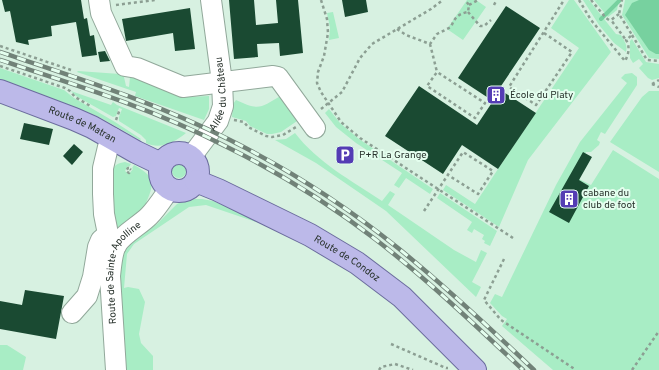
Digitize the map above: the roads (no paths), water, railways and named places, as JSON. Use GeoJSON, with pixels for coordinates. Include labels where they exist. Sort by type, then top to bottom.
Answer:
{"type":"FeatureCollection","features":[{"type":"Feature","properties":{"kind":"main road","name":"Route de Matran"},"geometry":{"type":"LineString","coordinates":[[0,91],[92,126],[114,129],[136,152],[161,164]]}},
{"type":"Feature","properties":{"kind":"main road"},"geometry":{"type":"LineString","coordinates":[[177,153],[191,157],[196,163],[198,169],[196,181],[188,188],[180,190],[173,190],[165,185],[160,176],[160,172],[161,164],[166,157],[177,153]]}},
{"type":"Feature","properties":{"kind":"main road","name":"Route de Condoz"},"geometry":{"type":"LineString","coordinates":[[196,181],[218,190],[310,236],[357,263],[402,297],[469,364]]}},
{"type":"Feature","properties":{"kind":"street","name":"Allée du Château"},"geometry":{"type":"LineString","coordinates":[[191,157],[218,121],[223,106],[222,82],[211,0]]}},
{"type":"Feature","properties":{"kind":"street"},"geometry":{"type":"LineString","coordinates":[[100,4],[101,13],[125,66],[137,68],[183,87],[273,76],[278,77],[312,123]]}},
{"type":"Feature","properties":{"kind":"street"},"geometry":{"type":"LineString","coordinates":[[72,313],[87,296],[94,277],[98,248],[101,240],[112,240],[104,214],[103,168],[114,129]]}},
{"type":"Feature","properties":{"kind":"street","name":"Route de Sainte-Apolline"},"geometry":{"type":"LineString","coordinates":[[116,370],[110,276],[112,240],[130,232],[150,216],[170,188]]}},
{"type":"Feature","properties":{"kind":"waterway"},"geometry":{"type":"LineString","coordinates":[[601,19],[620,0]]}},
{"type":"Feature","properties":{"kind":"railway"},"geometry":{"type":"LineString","coordinates":[[0,52],[117,92],[174,114],[230,140],[296,176],[338,203],[398,248],[433,277],[534,370]]}},
{"type":"Feature","properties":{"kind":"railway"},"geometry":{"type":"LineString","coordinates":[[0,60],[114,98],[171,120],[245,156],[283,177],[339,213],[394,254],[523,370]]}},
{"type":"Feature","properties":{"kind":"place","name":"École du Platy"},"geometry":{"type":"Point","coordinates":[496,95]}},
{"type":"Feature","properties":{"kind":"place","name":"P+R La Grange"},"geometry":{"type":"Point","coordinates":[345,155]}},
{"type":"Feature","properties":{"kind":"place","name":"cabane du club de foot"},"geometry":{"type":"Point","coordinates":[569,199]}}]}
